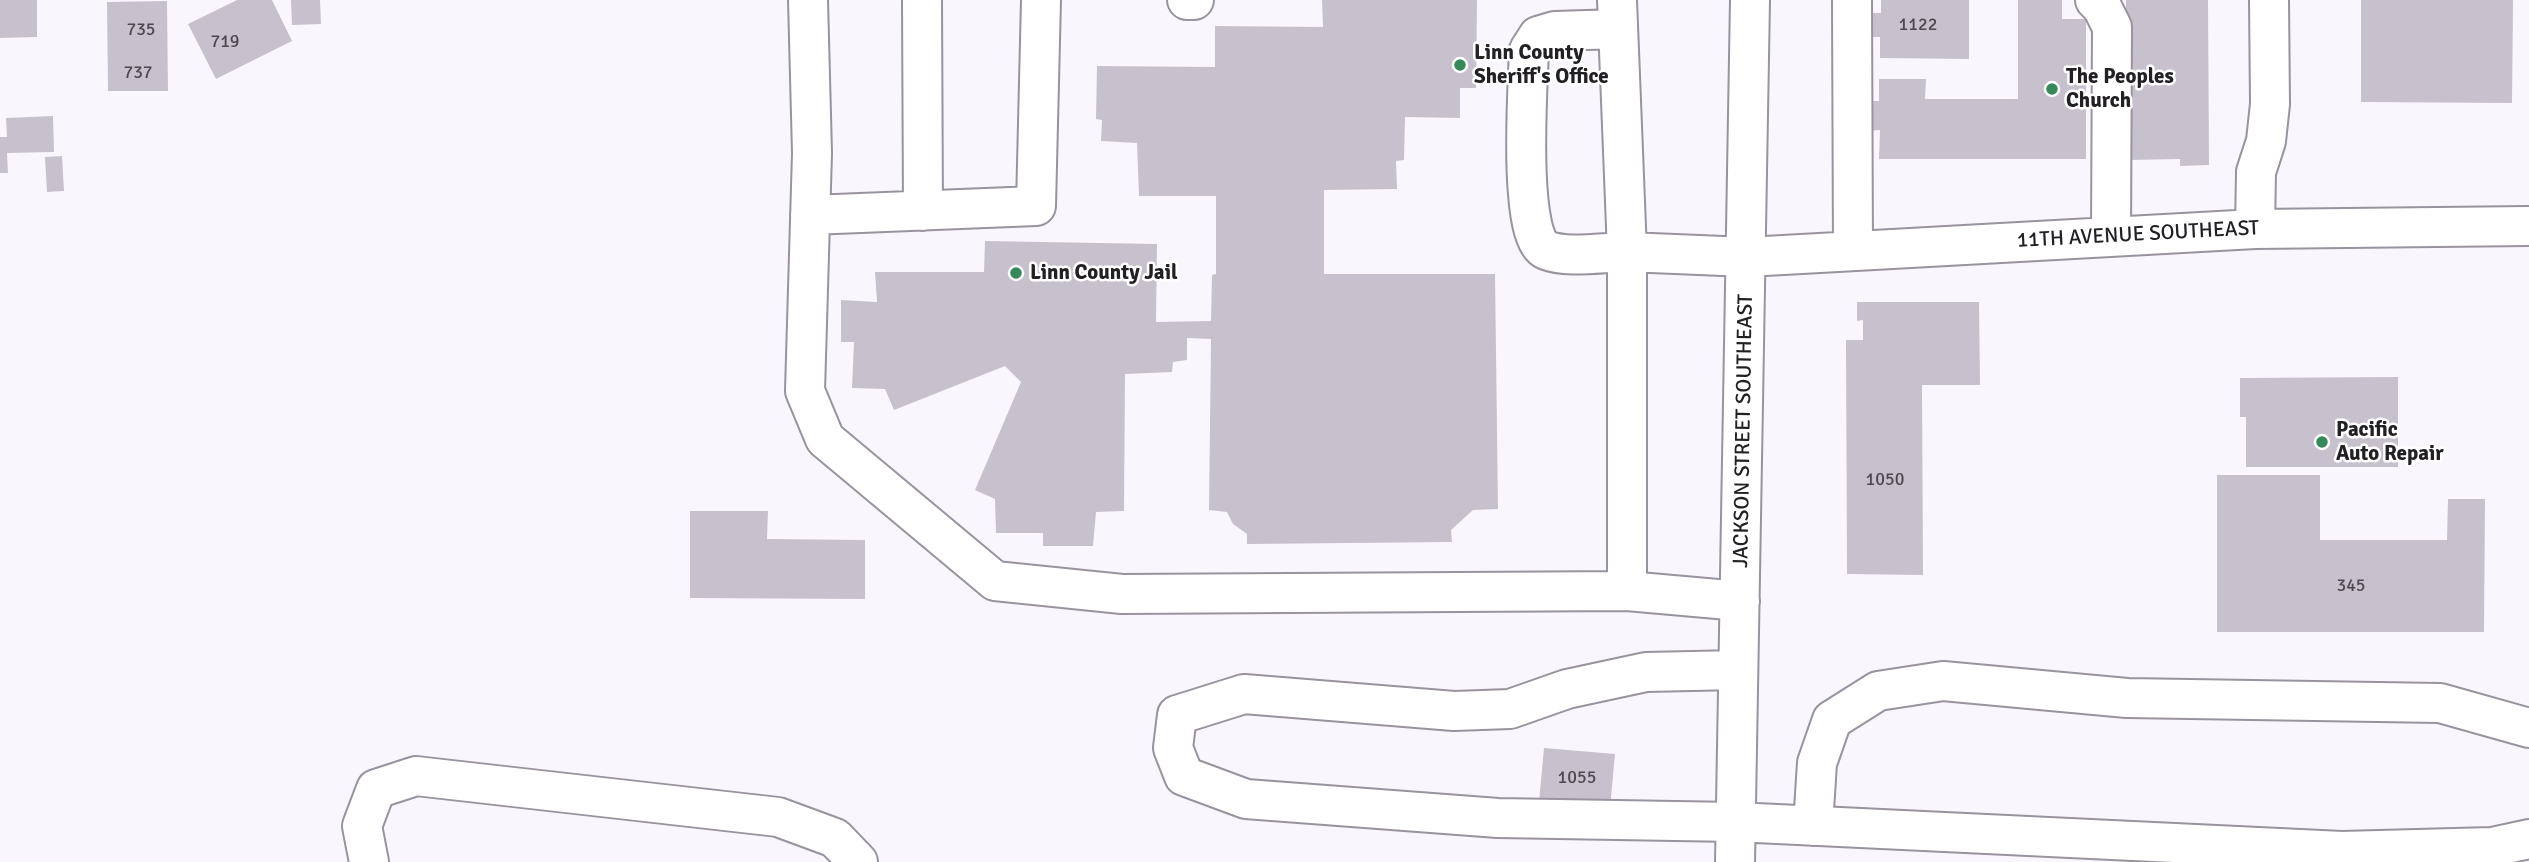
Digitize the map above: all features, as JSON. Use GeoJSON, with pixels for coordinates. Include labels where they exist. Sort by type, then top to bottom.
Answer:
{"type":"FeatureCollection","features":[{"type":"Feature","properties":{"kind":"street"},"geometry":{"type":"LineString","coordinates":[[808,0],[811,153],[804,391],[825,439],[995,581],[1122,594],[1627,591],[1740,601]]}},
{"type":"Feature","properties":{"kind":"street"},"geometry":{"type":"LineString","coordinates":[[922,0],[923,211]]}},
{"type":"Feature","properties":{"kind":"street"},"geometry":{"type":"LineString","coordinates":[[810,215],[1036,206],[1041,0]]}},
{"type":"Feature","properties":{"kind":"street"},"geometry":{"type":"LineString","coordinates":[[1187,0],[1194,0]]}},
{"type":"Feature","properties":{"kind":"street","name":"JACKSON STREET SOUTHEAST"},"geometry":{"type":"LineString","coordinates":[[1735,862],[1750,0]]}},
{"type":"Feature","properties":{"kind":"street"},"geometry":{"type":"LineString","coordinates":[[1852,0],[1853,251]]}},
{"type":"Feature","properties":{"kind":"street"},"geometry":{"type":"LineString","coordinates":[[2095,0],[2102,7],[2112,27],[2111,236]]}},
{"type":"Feature","properties":{"kind":"street"},"geometry":{"type":"LineString","coordinates":[[2255,229],[2256,172],[2266,141],[2270,104],[2269,0]]}},
{"type":"Feature","properties":{"kind":"street"},"geometry":{"type":"LineString","coordinates":[[1618,14],[1626,251],[1627,591]]}},
{"type":"Feature","properties":{"kind":"street","name":"11TH AVENUE SOUTHEAST"},"geometry":{"type":"LineString","coordinates":[[1618,14],[1538,36],[1529,50],[1527,188],[1530,220],[1536,242],[1545,250],[1568,253],[1626,251],[1747,257],[2255,229],[2529,226]]}},
{"type":"Feature","properties":{"kind":"street"},"geometry":{"type":"LineString","coordinates":[[1738,670],[1646,672],[1567,689],[1510,709],[1454,711],[1244,694],[1177,715],[1173,748],[1184,776],[1246,799],[1498,818],[1735,822],[2342,851],[2492,847],[2529,839]]}},
{"type":"Feature","properties":{"kind":"street"},"geometry":{"type":"LineString","coordinates":[[1813,826],[1817,763],[1832,720],[1878,691],[1943,681],[2127,698],[2440,703],[2529,728]]}},
{"type":"Feature","properties":{"kind":"street"},"geometry":{"type":"LineString","coordinates":[[369,862],[362,826],[376,789],[416,776],[778,817],[835,838],[858,862]]}},
{"type":"Feature","properties":{"kind":"building"},"geometry":{"type":"Polygon","coordinates":[[[0,0],[37,0],[37,37],[0,38],[0,0]]]}},
{"type":"Feature","properties":{"kind":"building"},"geometry":{"type":"Polygon","coordinates":[[[237,0],[272,0],[292,41],[216,79],[188,24],[237,0]]]}},
{"type":"Feature","properties":{"kind":"building"},"geometry":{"type":"Polygon","coordinates":[[[291,0],[320,0],[321,24],[292,25],[291,0]]]}},
{"type":"Feature","properties":{"kind":"building","name":"Linn County Jail"},"geometry":{"type":"Polygon","coordinates":[[[1322,0],[1477,0],[1476,88],[1460,88],[1460,118],[1405,117],[1404,160],[1396,161],[1397,189],[1324,190],[1324,274],[1495,274],[1498,509],[1473,510],[1451,530],[1452,542],[1247,544],[1247,534],[1233,524],[1227,512],[1209,510],[1211,339],[1187,338],[1187,360],[1173,362],[1172,372],[1125,374],[1124,511],[1096,512],[1093,546],[1043,546],[1043,533],[996,533],[995,499],[975,490],[1021,382],[1005,366],[894,410],[885,389],[852,388],[854,342],[841,342],[841,300],[877,302],[875,272],[984,272],[985,241],[1157,244],[1156,322],[1211,321],[1212,275],[1216,274],[1216,196],[1139,196],[1137,143],[1101,141],[1102,120],[1096,119],[1097,66],[1215,67],[1215,26],[1323,27],[1322,0]]]}},
{"type":"Feature","properties":{"kind":"building"},"geometry":{"type":"Polygon","coordinates":[[[1881,0],[1969,0],[1969,59],[1880,58],[1880,37],[1868,37],[1868,13],[1881,13],[1881,0]]]}},
{"type":"Feature","properties":{"kind":"building","name":"The Peoples Church"},"geometry":{"type":"Polygon","coordinates":[[[2018,0],[2062,0],[2062,19],[2086,19],[2086,159],[1879,159],[1880,130],[1866,131],[1867,101],[1879,101],[1879,79],[1926,79],[1925,99],[2018,99],[2018,0]]]}},
{"type":"Feature","properties":{"kind":"building"},"geometry":{"type":"Polygon","coordinates":[[[2126,0],[2208,0],[2209,165],[2180,166],[2180,159],[2128,160],[2126,0]]]}},
{"type":"Feature","properties":{"kind":"building"},"geometry":{"type":"Polygon","coordinates":[[[2361,0],[2513,0],[2512,103],[2361,102],[2361,0]]]}},
{"type":"Feature","properties":{"kind":"building"},"geometry":{"type":"Polygon","coordinates":[[[167,1],[168,91],[108,91],[107,2],[167,1]]]}},
{"type":"Feature","properties":{"kind":"building"},"geometry":{"type":"Polygon","coordinates":[[[53,116],[54,152],[7,153],[8,173],[0,173],[0,137],[7,137],[6,118],[53,116]]]}},
{"type":"Feature","properties":{"kind":"building"},"geometry":{"type":"Polygon","coordinates":[[[62,156],[64,191],[47,192],[45,157],[62,156]]]}},
{"type":"Feature","properties":{"kind":"building"},"geometry":{"type":"Polygon","coordinates":[[[1857,302],[1979,302],[1980,385],[1922,385],[1923,575],[1847,574],[1846,340],[1863,340],[1863,320],[1857,321],[1857,302]]]}},
{"type":"Feature","properties":{"kind":"building","name":"Pacific Auto Repair"},"geometry":{"type":"Polygon","coordinates":[[[2398,377],[2398,467],[2246,467],[2246,417],[2240,417],[2240,378],[2398,377]]]}},
{"type":"Feature","properties":{"kind":"building"},"geometry":{"type":"Polygon","coordinates":[[[2217,475],[2320,475],[2320,540],[2447,540],[2448,499],[2485,499],[2484,632],[2217,632],[2217,475]]]}},
{"type":"Feature","properties":{"kind":"building"},"geometry":{"type":"Polygon","coordinates":[[[690,511],[768,511],[767,539],[865,540],[865,599],[690,598],[690,511]]]}},
{"type":"Feature","properties":{"kind":"building"},"geometry":{"type":"Polygon","coordinates":[[[1544,748],[1615,754],[1610,808],[1539,802],[1544,748]]]}},
{"type":"Feature","properties":{"kind":"place","name":"Linn County Sheriff's Office"},"geometry":{"type":"Point","coordinates":[1460,65]}},
{"type":"Feature","properties":{"kind":"place","name":"The Peoples Church"},"geometry":{"type":"Point","coordinates":[2052,89]}},
{"type":"Feature","properties":{"kind":"place","name":"Linn County Jail"},"geometry":{"type":"Point","coordinates":[1016,273]}},
{"type":"Feature","properties":{"kind":"place","name":"Pacific Auto Repair"},"geometry":{"type":"Point","coordinates":[2322,442]}}]}
